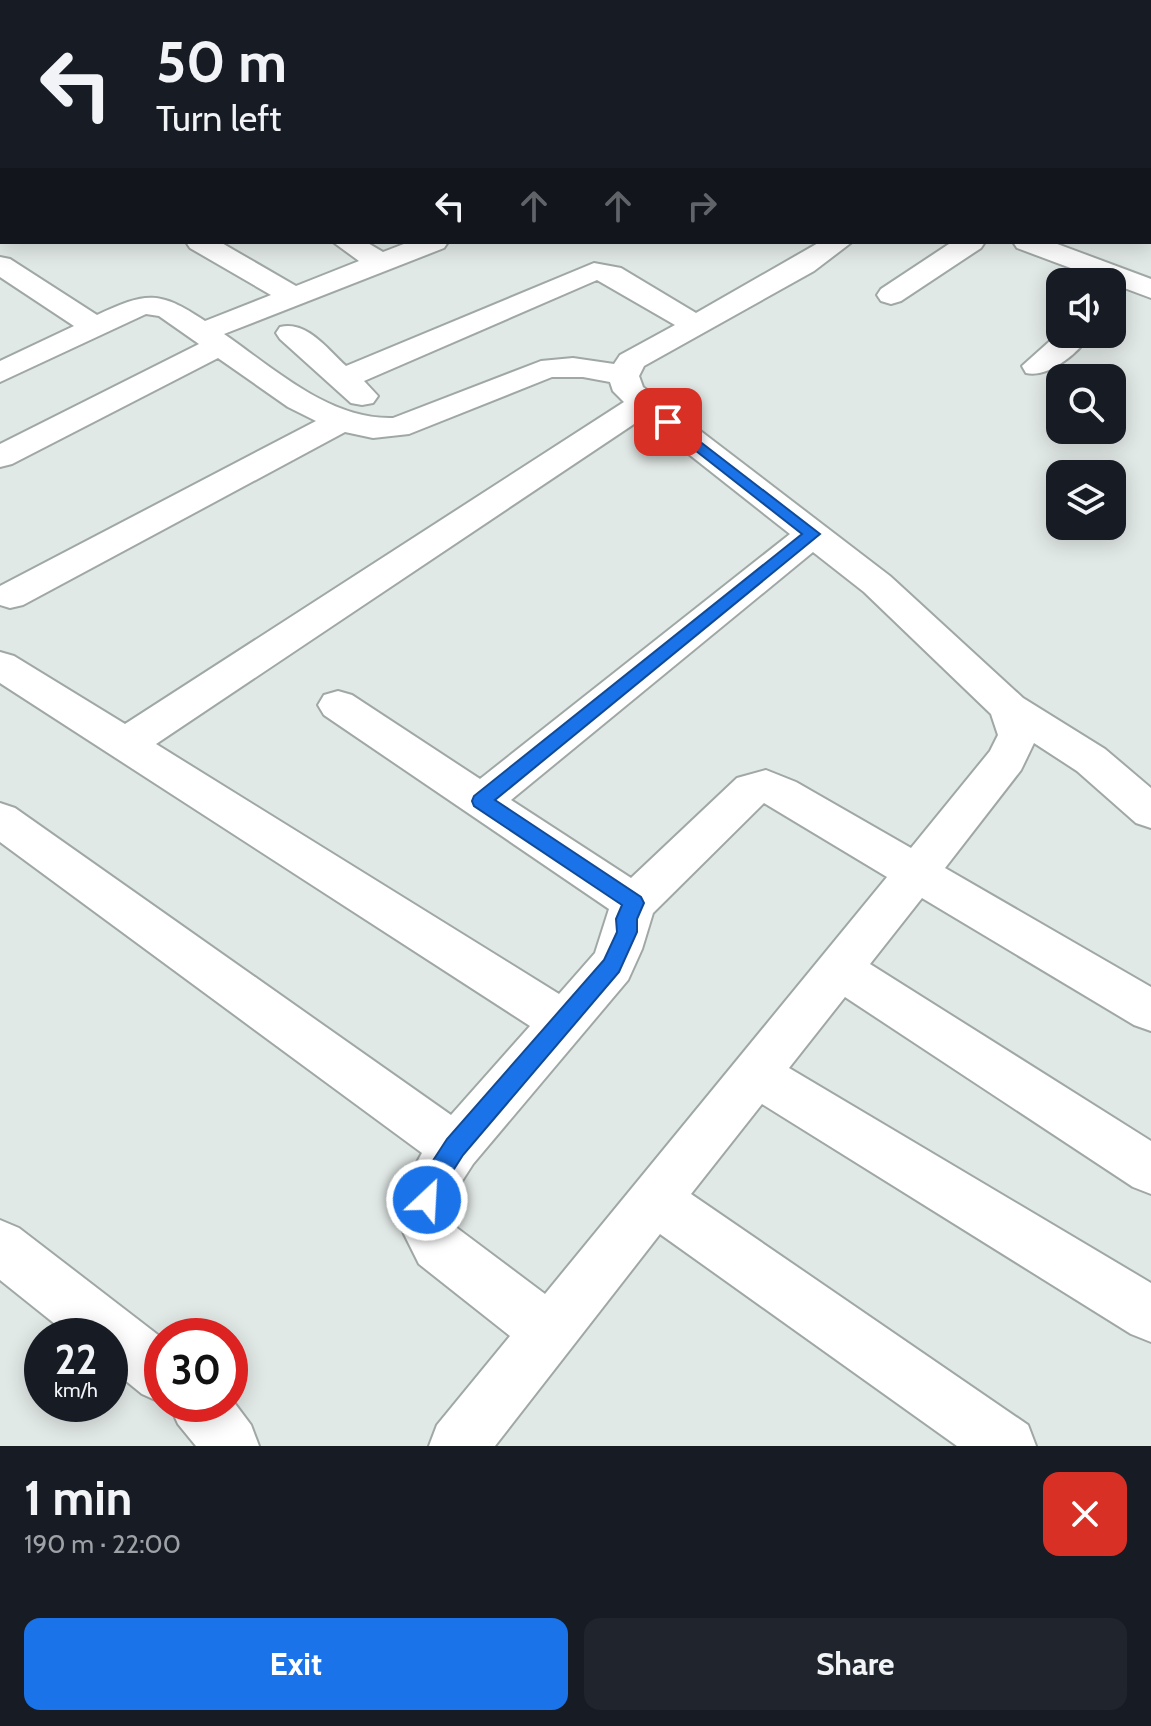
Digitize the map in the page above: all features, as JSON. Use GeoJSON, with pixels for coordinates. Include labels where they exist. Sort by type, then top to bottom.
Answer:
{"type":"FeatureCollection","features":[{"type":"Feature","properties":{"kind":"street"},"geometry":{"type":"LineString","coordinates":[[214,244],[295,297]]}},
{"type":"Feature","properties":{"kind":"street"},"geometry":{"type":"LineString","coordinates":[[350,244],[382,263]]}},
{"type":"Feature","properties":{"kind":"street"},"geometry":{"type":"LineString","coordinates":[[0,457],[210,340],[295,297],[429,244]]}},
{"type":"Feature","properties":{"kind":"street"},"geometry":{"type":"LineString","coordinates":[[634,390],[631,361],[835,244]]}},
{"type":"Feature","properties":{"kind":"street"},"geometry":{"type":"LineString","coordinates":[[891,295],[968,244]]}},
{"type":"Feature","properties":{"kind":"street"},"geometry":{"type":"LineString","coordinates":[[1032,244],[1144,286]]}},
{"type":"Feature","properties":{"kind":"street"},"geometry":{"type":"LineString","coordinates":[[0,265],[94,326]]}},
{"type":"Feature","properties":{"kind":"street"},"geometry":{"type":"LineString","coordinates":[[342,379],[594,271],[611,274],[696,325]]}},
{"type":"Feature","properties":{"kind":"street"},"geometry":{"type":"LineString","coordinates":[[1126,296],[1144,286]]}},
{"type":"Feature","properties":{"kind":"street"},"geometry":{"type":"LineString","coordinates":[[0,373],[142,305],[168,309],[299,400],[341,421],[373,428],[398,427],[541,370],[576,366],[634,390],[877,584],[1009,708],[1091,760],[1151,812]]}},
{"type":"Feature","properties":{"kind":"street"},"geometry":{"type":"LineString","coordinates":[[291,333],[398,427]]}},
{"type":"Feature","properties":{"kind":"street"},"geometry":{"type":"LineString","coordinates":[[1037,366],[1059,348]]}},
{"type":"Feature","properties":{"kind":"street"},"geometry":{"type":"LineString","coordinates":[[125,744],[634,390]]}},
{"type":"Feature","properties":{"kind":"street"},"geometry":{"type":"LineString","coordinates":[[10,596],[341,421]]}},
{"type":"Feature","properties":{"kind":"street"},"geometry":{"type":"LineString","coordinates":[[481,801],[812,534]]}},
{"type":"Feature","properties":{"kind":"street"},"geometry":{"type":"LineString","coordinates":[[0,665],[564,1022]]}},
{"type":"Feature","properties":{"kind":"street"},"geometry":{"type":"LineString","coordinates":[[338,705],[634,903]]}},
{"type":"Feature","properties":{"kind":"street"},"geometry":{"type":"LineString","coordinates":[[458,1446],[1007,759],[1018,735],[1009,708]]}},
{"type":"Feature","properties":{"kind":"street"},"geometry":{"type":"LineString","coordinates":[[550,1332],[438,1246],[423,1216],[431,1184],[455,1147],[612,966],[627,932],[626,919],[634,903],[752,789],[766,786],[1151,1011]]}},
{"type":"Feature","properties":{"kind":"street"},"geometry":{"type":"LineString","coordinates":[[0,819],[455,1147]]}},
{"type":"Feature","properties":{"kind":"street"},"geometry":{"type":"LineString","coordinates":[[840,969],[1151,1170]]}},
{"type":"Feature","properties":{"kind":"street"},"geometry":{"type":"LineString","coordinates":[[756,1074],[1151,1314]]}},
{"type":"Feature","properties":{"kind":"street"},"geometry":{"type":"LineString","coordinates":[[655,1199],[1007,1446]]}},
{"type":"Feature","properties":{"kind":"street"},"geometry":{"type":"LineString","coordinates":[[0,1246],[144,1360]]}},
{"type":"Feature","properties":{"kind":"street"},"geometry":{"type":"LineString","coordinates":[[214,1422],[230,1446]]}},
{"type":"Feature","properties":{"kind":"route"},"geometry":{"type":"LineString","coordinates":[[427,1200],[431,1184],[455,1147],[612,966],[627,932],[626,919],[634,903],[481,801],[812,534],[668,422]]}}]}
